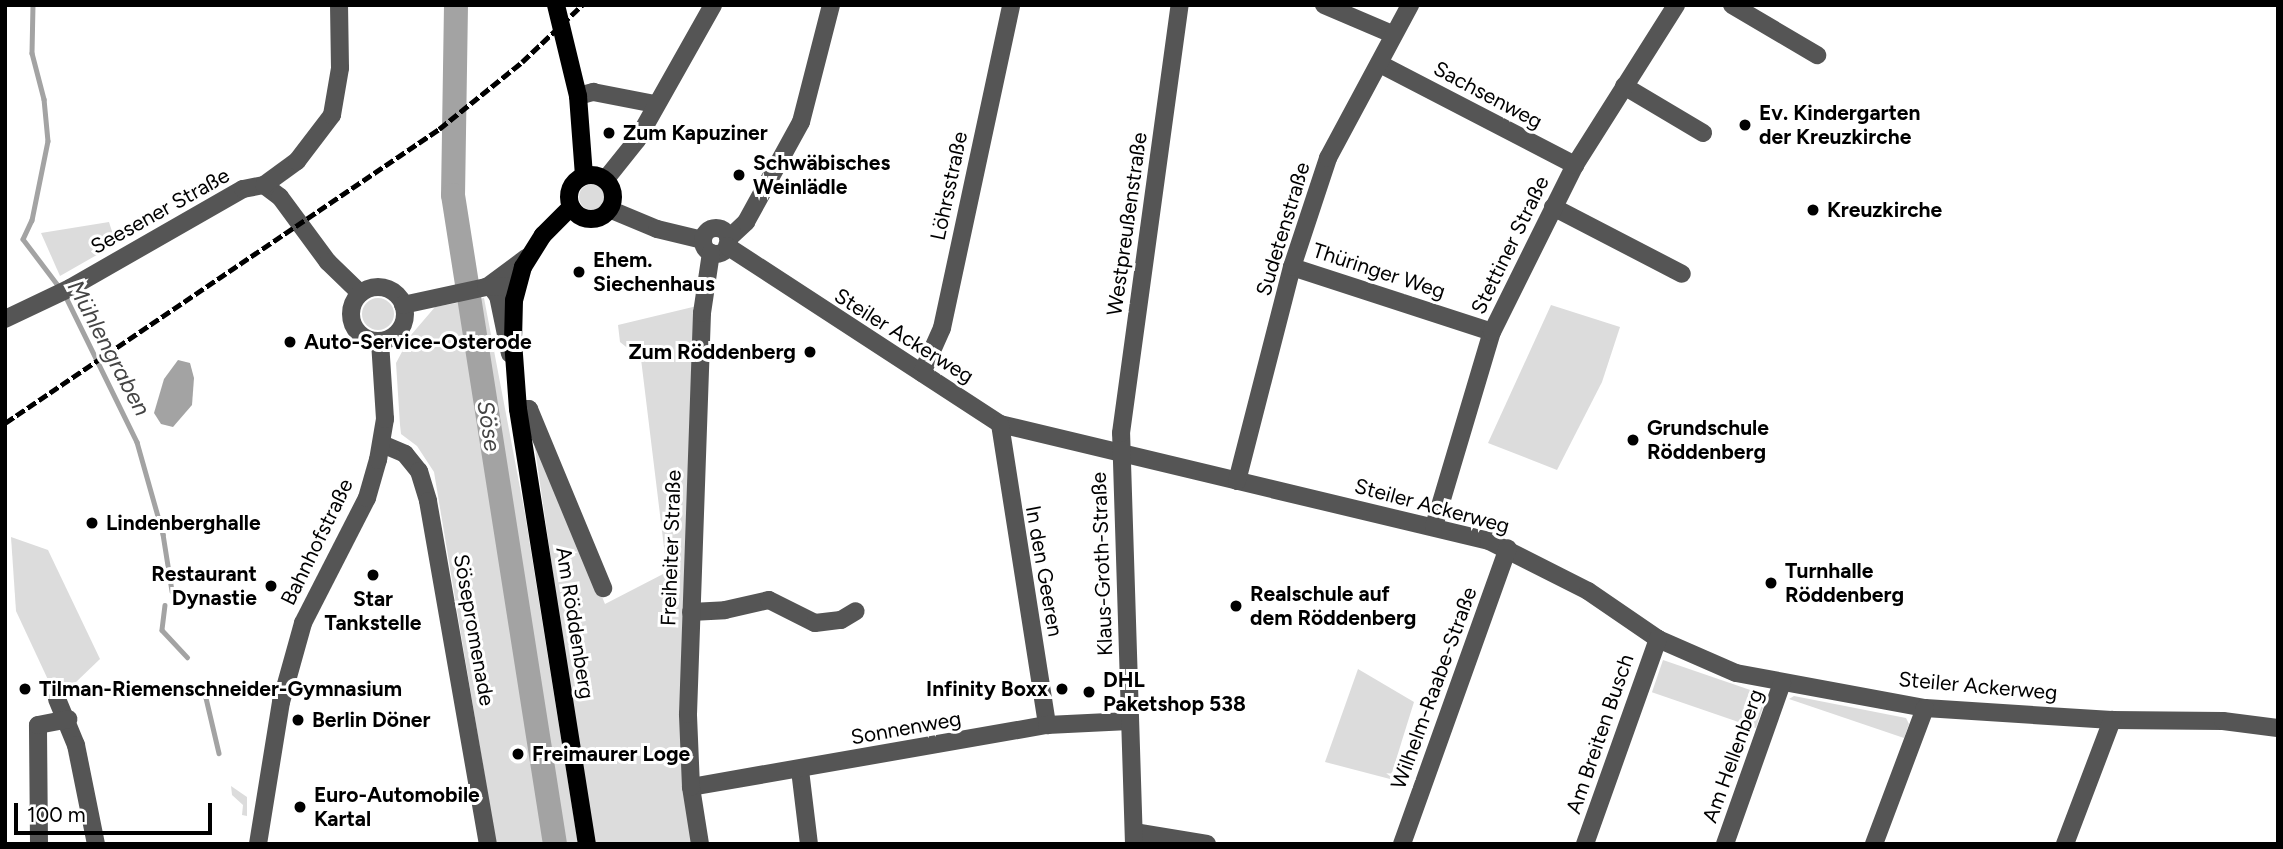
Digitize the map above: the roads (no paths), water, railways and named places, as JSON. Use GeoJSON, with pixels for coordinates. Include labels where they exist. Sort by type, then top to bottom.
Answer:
{"type":"FeatureCollection","features":[{"type":"Feature","properties":{"kind":"main road"},"geometry":{"type":"LineString","coordinates":[[556,5],[578,96],[584,175]]}},
{"type":"Feature","properties":{"kind":"main road"},"geometry":{"type":"LineString","coordinates":[[584,175],[606,180],[613,194],[609,209],[592,219],[577,215],[571,207],[570,188],[584,175]]}},
{"type":"Feature","properties":{"kind":"main road"},"geometry":{"type":"LineString","coordinates":[[526,258],[571,207]]}},
{"type":"Feature","properties":{"kind":"main road","name":"Am Röddenberg"},"geometry":{"type":"LineString","coordinates":[[526,258],[517,286],[514,366],[517,409],[587,844]]}},
{"type":"Feature","properties":{"kind":"street"},"geometry":{"type":"LineString","coordinates":[[280,197],[297,161],[322,132],[335,105],[340,68],[339,5]]}},
{"type":"Feature","properties":{"kind":"street"},"geometry":{"type":"LineString","coordinates":[[606,180],[637,140],[713,5]]}},
{"type":"Feature","properties":{"kind":"street"},"geometry":{"type":"LineString","coordinates":[[718,242],[741,229],[801,122],[831,5]]}},
{"type":"Feature","properties":{"kind":"street","name":"Löhrsstraße"},"geometry":{"type":"LineString","coordinates":[[922,373],[942,328],[1011,5]]}},
{"type":"Feature","properties":{"kind":"street","name":"Westpreußenstraße"},"geometry":{"type":"LineString","coordinates":[[1120,450],[1180,5]]}},
{"type":"Feature","properties":{"kind":"street"},"geometry":{"type":"LineString","coordinates":[[1324,5],[1392,34]]}},
{"type":"Feature","properties":{"kind":"street","name":"Sudetenstraße"},"geometry":{"type":"LineString","coordinates":[[1237,481],[1292,267],[1328,158],[1380,64],[1392,34],[1410,5]]}},
{"type":"Feature","properties":{"kind":"street","name":"Stettiner Straße"},"geometry":{"type":"LineString","coordinates":[[1434,526],[1492,332],[1575,165],[1676,5]]}},
{"type":"Feature","properties":{"kind":"street"},"geometry":{"type":"LineString","coordinates":[[1732,5],[1817,55]]}},
{"type":"Feature","properties":{"kind":"street","name":"Sachsenweg"},"geometry":{"type":"LineString","coordinates":[[1380,64],[1575,165]]}},
{"type":"Feature","properties":{"kind":"street"},"geometry":{"type":"LineString","coordinates":[[1623,86],[1703,133]]}},
{"type":"Feature","properties":{"kind":"street"},"geometry":{"type":"LineString","coordinates":[[578,96],[593,92],[655,104]]}},
{"type":"Feature","properties":{"kind":"street","name":"Seesener Straße"},"geometry":{"type":"LineString","coordinates":[[6,316],[69,288],[243,190],[264,185],[297,161]]}},
{"type":"Feature","properties":{"kind":"street"},"geometry":{"type":"LineString","coordinates":[[264,185],[280,197],[328,262],[360,293]]}},
{"type":"Feature","properties":{"kind":"street"},"geometry":{"type":"LineString","coordinates":[[1553,207],[1682,274]]}},
{"type":"Feature","properties":{"kind":"street","name":"Steiler Ackerweg"},"geometry":{"type":"LineString","coordinates":[[609,209],[657,229],[718,242],[1000,424],[1120,450],[1237,481],[1434,526],[1508,548],[1588,591],[1658,639],[1697,659],[1782,683],[1925,708],[2112,720],[2223,721],[2278,729]]}},
{"type":"Feature","properties":{"kind":"street","name":"Freiheiter Straße"},"geometry":{"type":"LineString","coordinates":[[700,844],[691,787],[691,612],[702,313],[718,242]]}},
{"type":"Feature","properties":{"kind":"street"},"geometry":{"type":"LineString","coordinates":[[489,287],[526,258]]}},
{"type":"Feature","properties":{"kind":"street","name":"Thüringer Weg"},"geometry":{"type":"LineString","coordinates":[[1292,267],[1492,332]]}},
{"type":"Feature","properties":{"kind":"street"},"geometry":{"type":"LineString","coordinates":[[403,305],[489,287],[517,286]]}},
{"type":"Feature","properties":{"kind":"street"},"geometry":{"type":"LineString","coordinates":[[384,287],[403,305],[403,323],[397,332],[380,341],[365,337],[353,325],[351,310],[360,293],[384,287]]}},
{"type":"Feature","properties":{"kind":"street"},"geometry":{"type":"LineString","coordinates":[[489,287],[498,296],[514,366]]}},
{"type":"Feature","properties":{"kind":"street","name":"Bahnhofstraße"},"geometry":{"type":"LineString","coordinates":[[258,844],[281,702],[303,623],[367,498],[382,444],[385,392],[380,341]]}},
{"type":"Feature","properties":{"kind":"street","name":"Am Röddenberg"},"geometry":{"type":"LineString","coordinates":[[517,409],[529,409],[603,588]]}},
{"type":"Feature","properties":{"kind":"street","name":"In den Geeren"},"geometry":{"type":"LineString","coordinates":[[1000,424],[1048,725]]}},
{"type":"Feature","properties":{"kind":"street","name":"Sösepromenade"},"geometry":{"type":"LineString","coordinates":[[382,444],[405,454],[419,471],[428,501],[488,844]]}},
{"type":"Feature","properties":{"kind":"street","name":"Klaus-Groth-Straße"},"geometry":{"type":"LineString","coordinates":[[1120,450],[1134,838]]}},
{"type":"Feature","properties":{"kind":"street","name":"Wilhelm-Raabe-Straße"},"geometry":{"type":"LineString","coordinates":[[1402,844],[1508,548]]}},
{"type":"Feature","properties":{"kind":"street"},"geometry":{"type":"LineString","coordinates":[[691,612],[724,610],[769,600],[815,623],[841,620],[856,611]]}},
{"type":"Feature","properties":{"kind":"street","name":"Am Breiten Busch"},"geometry":{"type":"LineString","coordinates":[[1585,844],[1658,639]]}},
{"type":"Feature","properties":{"kind":"street","name":"Am Hellenberg"},"geometry":{"type":"LineString","coordinates":[[1726,844],[1782,683]]}},
{"type":"Feature","properties":{"kind":"street"},"geometry":{"type":"LineString","coordinates":[[57,699],[68,719],[90,843]]}},
{"type":"Feature","properties":{"kind":"street"},"geometry":{"type":"LineString","coordinates":[[1874,844],[1925,708]]}},
{"type":"Feature","properties":{"kind":"street"},"geometry":{"type":"LineString","coordinates":[[39,844],[38,725],[68,719]]}},
{"type":"Feature","properties":{"kind":"street"},"geometry":{"type":"LineString","coordinates":[[2065,844],[2112,720]]}},
{"type":"Feature","properties":{"kind":"street","name":"Sonnenweg"},"geometry":{"type":"LineString","coordinates":[[691,787],[1048,725],[1129,721]]}},
{"type":"Feature","properties":{"kind":"street"},"geometry":{"type":"LineString","coordinates":[[800,770],[809,844]]}},
{"type":"Feature","properties":{"kind":"street"},"geometry":{"type":"LineString","coordinates":[[1134,838],[1207,844]]}},
{"type":"Feature","properties":{"kind":"waterway","name":"Mühlengraben"},"geometry":{"type":"LineString","coordinates":[[33,5],[32,53],[44,99],[48,141],[32,220],[23,239],[60,288]]}},
{"type":"Feature","properties":{"kind":"waterway","name":"Söse"},"geometry":{"type":"LineString","coordinates":[[456,5],[453,195],[555,844]]}},
{"type":"Feature","properties":{"kind":"waterway","name":"Mühlengraben"},"geometry":{"type":"LineString","coordinates":[[65,295],[137,442],[163,534],[172,591]]}},
{"type":"Feature","properties":{"kind":"waterway","name":"Mühlengraben"},"geometry":{"type":"LineString","coordinates":[[165,605],[162,630],[187,657]]}},
{"type":"Feature","properties":{"kind":"waterway","name":"Mühlengraben"},"geometry":{"type":"LineString","coordinates":[[203,685],[219,753]]}},
{"type":"Feature","properties":{"kind":"railway"},"geometry":{"type":"LineString","coordinates":[[5,423],[439,129],[522,62],[582,5]]}},
{"type":"Feature","properties":{"kind":"place","name":"Ev. Kindergarten der Kreuzkirche"},"geometry":{"type":"Point","coordinates":[1745,125]}},
{"type":"Feature","properties":{"kind":"place","name":"Zum Kapuziner"},"geometry":{"type":"Point","coordinates":[609,133]}},
{"type":"Feature","properties":{"kind":"place","name":"Schwäbisches Weinlädle"},"geometry":{"type":"Point","coordinates":[739,175]}},
{"type":"Feature","properties":{"kind":"place","name":"Kreuzkirche"},"geometry":{"type":"Point","coordinates":[1813,210]}},
{"type":"Feature","properties":{"kind":"place","name":"Ehem. Siechenhaus"},"geometry":{"type":"Point","coordinates":[579,272]}},
{"type":"Feature","properties":{"kind":"place","name":"Auto-Service-Osterode"},"geometry":{"type":"Point","coordinates":[290,342]}},
{"type":"Feature","properties":{"kind":"place","name":"Zum Röddenberg"},"geometry":{"type":"Point","coordinates":[810,352]}},
{"type":"Feature","properties":{"kind":"place","name":"Grundschule Röddenberg"},"geometry":{"type":"Point","coordinates":[1633,440]}},
{"type":"Feature","properties":{"kind":"place","name":"Lindenberghalle"},"geometry":{"type":"Point","coordinates":[92,523]}},
{"type":"Feature","properties":{"kind":"place","name":"Star Tankstelle"},"geometry":{"type":"Point","coordinates":[373,575]}},
{"type":"Feature","properties":{"kind":"place","name":"Turnhalle Röddenberg"},"geometry":{"type":"Point","coordinates":[1771,583]}},
{"type":"Feature","properties":{"kind":"place","name":"Restaurant Dynastie"},"geometry":{"type":"Point","coordinates":[271,586]}},
{"type":"Feature","properties":{"kind":"place","name":"Realschule auf dem Röddenberg"},"geometry":{"type":"Point","coordinates":[1236,606]}},
{"type":"Feature","properties":{"kind":"place","name":"Tilman-Riemenschneider-Gymnasium"},"geometry":{"type":"Point","coordinates":[25,689]}},
{"type":"Feature","properties":{"kind":"place","name":"Infinity Boxx"},"geometry":{"type":"Point","coordinates":[1062,689]}},
{"type":"Feature","properties":{"kind":"place","name":"DHL Paketshop 538"},"geometry":{"type":"Point","coordinates":[1089,692]}},
{"type":"Feature","properties":{"kind":"place","name":"Berlin Döner"},"geometry":{"type":"Point","coordinates":[298,720]}},
{"type":"Feature","properties":{"kind":"place","name":"Freimaurer Loge"},"geometry":{"type":"Point","coordinates":[518,754]}},
{"type":"Feature","properties":{"kind":"place","name":"Euro-Automobile Kartal"},"geometry":{"type":"Point","coordinates":[300,807]}}]}
